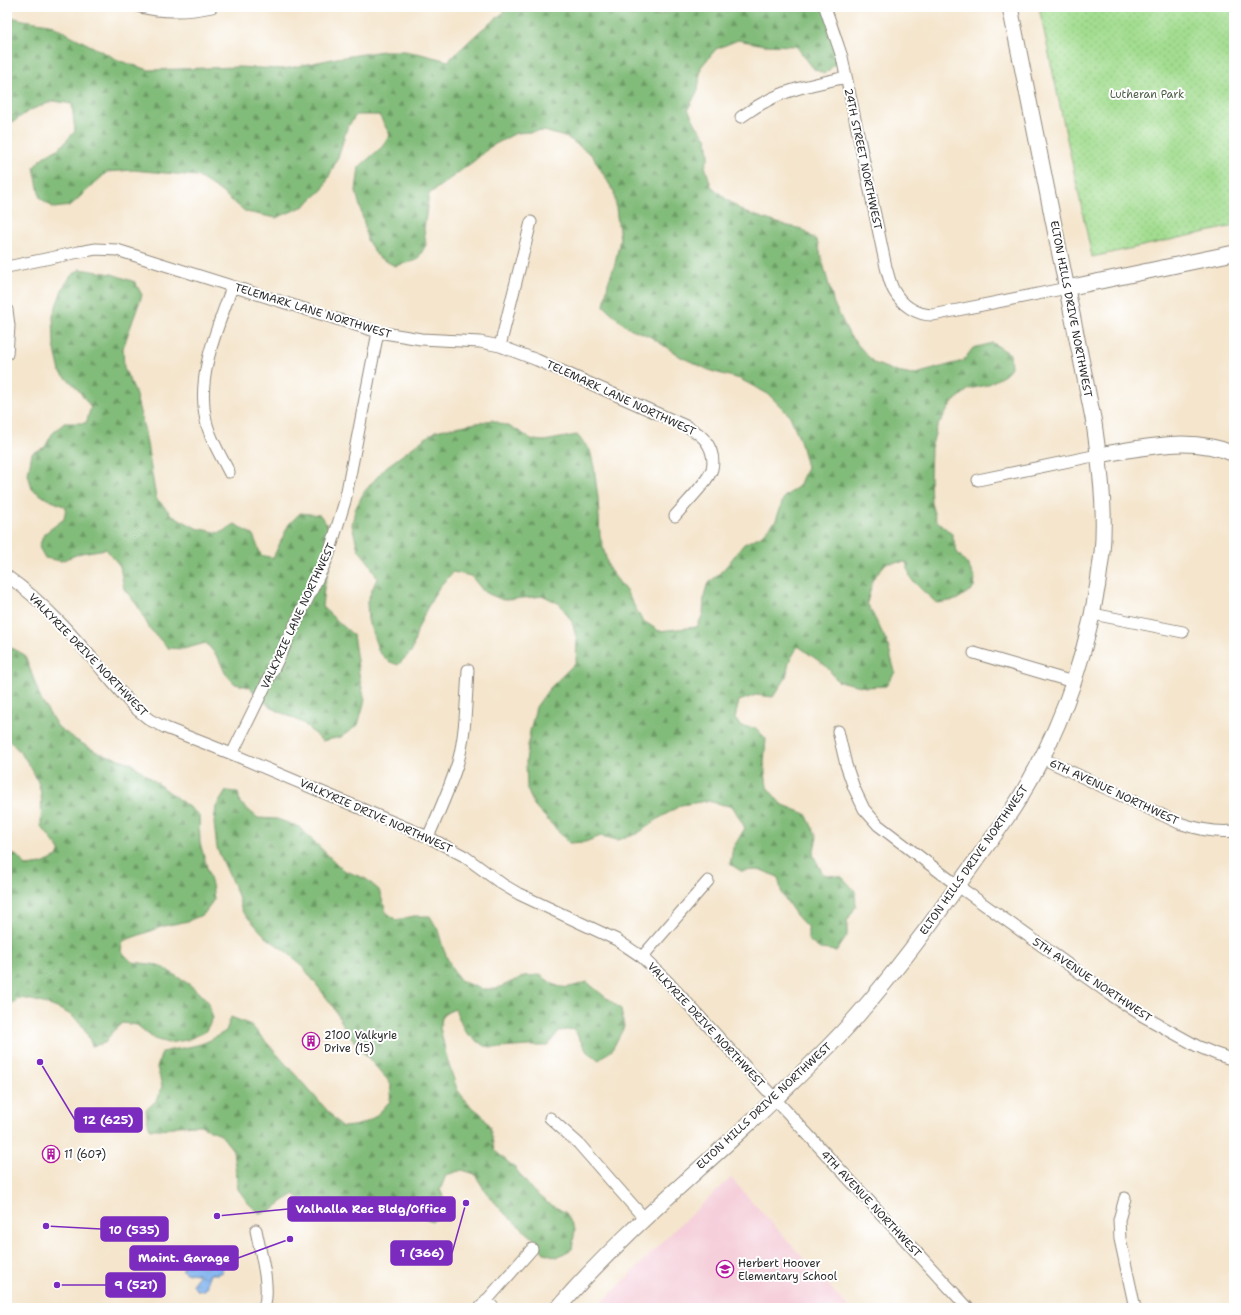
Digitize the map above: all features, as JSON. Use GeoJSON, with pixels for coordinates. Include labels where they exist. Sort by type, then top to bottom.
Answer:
{"type":"FeatureCollection","features":[{"type":"Feature","properties":{"kind":"main road","name":"ELTON HILLS DRIVE NORTHWEST"},"geometry":{"type":"LineString","coordinates":[[558,1308],[573,1290],[644,1218],[775,1099],[855,1018],[906,957],[1019,799],[1042,758],[1073,682],[1084,649],[1093,614],[1102,552],[1102,489],[1094,424],[1010,7]]}},
{"type":"Feature","properties":{"kind":"main road"},"geometry":{"type":"LineString","coordinates":[[1067,288],[1234,253]]}},
{"type":"Feature","properties":{"kind":"main road"},"geometry":{"type":"LineString","coordinates":[[1098,455],[1146,447],[1191,444],[1209,446],[1234,454]]}},
{"type":"Feature","properties":{"kind":"street"},"geometry":{"type":"LineString","coordinates":[[140,7],[155,11],[178,12],[212,7]]}},
{"type":"Feature","properties":{"kind":"street","name":"24TH STREET NORTHWEST"},"geometry":{"type":"LineString","coordinates":[[825,7],[842,57],[886,267],[893,290],[899,298],[907,307],[925,315],[933,315],[1067,288]]}},
{"type":"Feature","properties":{"kind":"street"},"geometry":{"type":"LineString","coordinates":[[741,117],[764,102],[784,93],[846,78]]}},
{"type":"Feature","properties":{"kind":"street"},"geometry":{"type":"LineString","coordinates":[[500,346],[531,222]]}},
{"type":"Feature","properties":{"kind":"street","name":"TELEMARK LANE NORTHWEST"},"geometry":{"type":"LineString","coordinates":[[7,267],[96,249],[117,250],[378,332],[421,340],[480,342],[500,346],[520,353],[688,427],[702,436],[710,446],[713,458],[712,470],[704,482],[675,516]]}},
{"type":"Feature","properties":{"kind":"street"},"geometry":{"type":"LineString","coordinates":[[229,472],[209,431],[205,416],[203,396],[207,361],[232,287]]}},
{"type":"Feature","properties":{"kind":"street"},"geometry":{"type":"LineString","coordinates":[[7,310],[9,326],[7,354]]}},
{"type":"Feature","properties":{"kind":"street","name":"VALKYRIE LANE NORTHWEST"},"geometry":{"type":"LineString","coordinates":[[232,754],[328,557],[345,501],[378,332]]}},
{"type":"Feature","properties":{"kind":"street"},"geometry":{"type":"LineString","coordinates":[[978,480],[1098,455]]}},
{"type":"Feature","properties":{"kind":"street","name":"VALKYRIE DRIVE NORTHWEST"},"geometry":{"type":"LineString","coordinates":[[7,576],[20,585],[48,610],[135,708],[150,720],[166,728],[428,836],[464,856],[508,887],[617,940],[642,957],[667,981],[775,1099]]}},
{"type":"Feature","properties":{"kind":"street"},"geometry":{"type":"LineString","coordinates":[[1093,614],[1183,632]]}},
{"type":"Feature","properties":{"kind":"street"},"geometry":{"type":"LineString","coordinates":[[974,653],[1073,682]]}},
{"type":"Feature","properties":{"kind":"street"},"geometry":{"type":"LineString","coordinates":[[428,836],[450,785],[458,761],[465,721],[468,670]]}},
{"type":"Feature","properties":{"kind":"street","name":"5TH AVENUE NORTHWEST"},"geometry":{"type":"LineString","coordinates":[[838,732],[846,765],[854,788],[864,809],[878,825],[958,886],[1111,995],[1143,1016],[1197,1046],[1234,1060]]}},
{"type":"Feature","properties":{"kind":"street","name":"6TH AVENUE NORTHWEST"},"geometry":{"type":"LineString","coordinates":[[1042,758],[1178,823],[1213,831],[1234,831]]}},
{"type":"Feature","properties":{"kind":"street"},"geometry":{"type":"LineString","coordinates":[[642,957],[708,882]]}},
{"type":"Feature","properties":{"kind":"street","name":"4TH AVENUE NORTHWEST"},"geometry":{"type":"LineString","coordinates":[[775,1099],[968,1308]]}},
{"type":"Feature","properties":{"kind":"street"},"geometry":{"type":"LineString","coordinates":[[550,1118],[579,1144],[644,1218]]}},
{"type":"Feature","properties":{"kind":"street"},"geometry":{"type":"LineString","coordinates":[[1125,1198],[1120,1220],[1120,1239],[1135,1308]]}},
{"type":"Feature","properties":{"kind":"street"},"geometry":{"type":"LineString","coordinates":[[256,1230],[265,1278],[264,1308]]}},
{"type":"Feature","properties":{"kind":"street"},"geometry":{"type":"LineString","coordinates":[[487,1305],[532,1249]]}},
{"type":"Feature","properties":{"kind":"shaded area","name":"Herbert Hoover Elementary School"},"geometry":{"type":"Polygon","coordinates":[[[731,1178],[849,1308],[597,1308],[673,1231],[731,1178]]]}},
{"type":"Feature","properties":{"kind":"green space"},"geometry":{"type":"Polygon","coordinates":[[[507,7],[637,7],[658,15],[671,11],[676,7],[823,7],[836,15],[841,39],[842,57],[825,74],[814,69],[796,46],[764,45],[738,40],[716,49],[701,67],[698,90],[688,109],[696,125],[707,139],[709,156],[705,166],[711,186],[744,212],[784,225],[802,229],[817,241],[834,304],[850,336],[874,363],[897,372],[912,375],[963,361],[973,348],[993,343],[1010,354],[1011,367],[1005,375],[987,385],[969,389],[952,403],[937,427],[931,448],[931,503],[936,520],[952,534],[957,552],[968,565],[975,579],[974,588],[956,600],[937,603],[911,579],[906,562],[886,563],[873,579],[867,603],[887,642],[895,672],[886,686],[866,687],[838,681],[826,666],[798,646],[789,662],[786,678],[773,697],[756,695],[739,701],[735,718],[740,726],[756,728],[766,739],[764,763],[767,787],[781,804],[806,814],[817,837],[813,855],[823,874],[842,877],[855,891],[856,906],[847,921],[847,936],[837,951],[820,949],[808,940],[808,928],[796,915],[782,894],[778,877],[761,870],[741,871],[730,864],[733,848],[745,828],[733,807],[707,801],[681,805],[637,834],[618,840],[601,836],[585,842],[569,843],[534,805],[527,789],[526,761],[530,731],[536,707],[549,689],[576,662],[577,640],[572,622],[560,604],[544,596],[503,600],[484,592],[471,576],[453,572],[439,587],[425,612],[417,631],[412,651],[398,665],[388,661],[379,652],[368,620],[367,602],[377,578],[370,564],[358,549],[352,525],[355,510],[364,492],[386,467],[435,431],[492,420],[515,429],[533,440],[544,441],[577,435],[590,450],[598,498],[600,536],[609,569],[626,591],[642,620],[659,631],[697,627],[703,614],[704,596],[707,585],[724,569],[744,544],[761,536],[776,520],[784,497],[799,486],[807,467],[800,440],[790,416],[768,394],[740,379],[711,371],[681,357],[651,337],[627,327],[604,306],[608,283],[615,264],[620,239],[614,192],[592,155],[568,138],[544,131],[516,133],[490,147],[474,161],[429,194],[424,229],[426,245],[417,260],[395,266],[378,257],[367,240],[356,191],[359,167],[382,147],[390,135],[379,115],[356,115],[347,128],[338,157],[323,189],[304,206],[276,218],[246,212],[219,190],[197,176],[133,170],[107,172],[70,206],[54,208],[40,198],[34,167],[43,157],[60,148],[75,131],[72,104],[54,101],[30,110],[13,122],[7,121],[7,16],[49,24],[120,61],[149,70],[237,67],[284,69],[337,58],[383,51],[404,51],[448,61],[480,31],[503,13],[507,7]]]}},
{"type":"Feature","properties":{"kind":"green space","name":"Lutheran Park"},"geometry":{"type":"Polygon","coordinates":[[[1039,7],[1234,7],[1234,226],[1092,257],[1039,7]]]}},
{"type":"Feature","properties":{"kind":"green space"},"geometry":{"type":"Polygon","coordinates":[[[80,269],[112,274],[135,282],[142,295],[123,348],[124,368],[135,392],[145,432],[156,498],[172,515],[196,528],[220,533],[235,524],[253,535],[261,555],[273,558],[289,524],[300,513],[320,515],[332,532],[333,554],[324,588],[322,607],[353,635],[360,680],[365,700],[358,725],[341,737],[322,741],[303,723],[270,707],[249,687],[235,684],[225,673],[218,657],[206,643],[183,649],[168,648],[150,629],[137,605],[124,589],[120,566],[106,549],[81,553],[61,561],[45,558],[39,547],[44,534],[64,519],[66,507],[47,499],[32,489],[28,474],[32,453],[45,447],[52,434],[64,423],[86,423],[91,407],[75,386],[60,372],[54,345],[53,315],[62,290],[70,277],[80,269]]]}},
{"type":"Feature","properties":{"kind":"green space"},"geometry":{"type":"Polygon","coordinates":[[[7,646],[25,655],[41,700],[58,727],[76,740],[97,752],[131,763],[199,815],[200,843],[212,885],[214,899],[204,914],[188,921],[164,926],[123,941],[121,951],[132,962],[158,965],[167,970],[190,985],[207,1000],[213,1018],[205,1032],[187,1040],[168,1043],[154,1039],[137,1025],[122,1023],[112,1032],[105,1043],[92,1046],[86,1032],[79,1022],[64,1011],[42,1003],[20,998],[7,1007],[7,852],[17,856],[26,866],[42,864],[57,857],[60,850],[41,826],[41,795],[36,778],[26,760],[7,738],[7,646]]]}},
{"type":"Feature","properties":{"kind":"green space"},"geometry":{"type":"Polygon","coordinates":[[[226,791],[238,792],[240,803],[258,818],[277,819],[299,827],[343,870],[366,879],[379,890],[386,912],[396,920],[414,916],[430,916],[438,930],[443,948],[452,969],[461,981],[481,989],[496,989],[524,976],[540,975],[553,984],[562,987],[587,982],[621,1009],[624,1027],[612,1050],[599,1060],[587,1052],[574,1029],[559,1031],[547,1046],[500,1048],[484,1046],[465,1032],[455,1009],[443,1014],[440,1027],[447,1059],[457,1089],[467,1103],[481,1114],[490,1127],[494,1150],[515,1168],[533,1191],[546,1202],[566,1213],[575,1230],[572,1249],[557,1257],[544,1253],[532,1237],[506,1215],[485,1191],[475,1174],[462,1170],[446,1175],[440,1190],[447,1203],[442,1216],[432,1221],[402,1207],[361,1212],[318,1212],[303,1204],[295,1194],[283,1201],[273,1210],[259,1213],[248,1203],[238,1189],[233,1150],[221,1135],[200,1125],[150,1129],[146,1110],[158,1099],[162,1086],[157,1067],[162,1052],[197,1045],[208,1041],[226,1031],[231,1017],[251,1025],[342,1127],[364,1123],[379,1113],[390,1101],[391,1085],[359,1048],[345,1028],[332,1005],[300,963],[266,937],[242,911],[237,893],[217,848],[214,823],[216,807],[226,791]]]}},
{"type":"Feature","properties":{"kind":"water"},"geometry":{"type":"Polygon","coordinates":[[[190,1260],[202,1267],[218,1262],[222,1267],[222,1272],[210,1274],[205,1290],[197,1290],[193,1283],[198,1274],[186,1273],[183,1271],[183,1262],[190,1260]]]}},
{"type":"Feature","properties":{"kind":"place","name":"2100 Valkyrie Drive (15)"},"geometry":{"type":"Point","coordinates":[311,1041]}},
{"type":"Feature","properties":{"kind":"place","name":"12 (625)"},"geometry":{"type":"Point","coordinates":[40,1062]}},
{"type":"Feature","properties":{"kind":"place","name":"11 (607)"},"geometry":{"type":"Point","coordinates":[51,1154]}},
{"type":"Feature","properties":{"kind":"place","name":"1 (366)"},"geometry":{"type":"Point","coordinates":[466,1203]}},
{"type":"Feature","properties":{"kind":"place","name":"Valhalla Rec Bldg/Office"},"geometry":{"type":"Point","coordinates":[217,1216]}},
{"type":"Feature","properties":{"kind":"place","name":"10 (535)"},"geometry":{"type":"Point","coordinates":[46,1226]}},
{"type":"Feature","properties":{"kind":"place","name":"Maint. Garage"},"geometry":{"type":"Point","coordinates":[290,1239]}},
{"type":"Feature","properties":{"kind":"place","name":"Herbert Hoover Elementary School"},"geometry":{"type":"Point","coordinates":[725,1269]}},
{"type":"Feature","properties":{"kind":"place","name":"9 (521)"},"geometry":{"type":"Point","coordinates":[57,1285]}}]}
